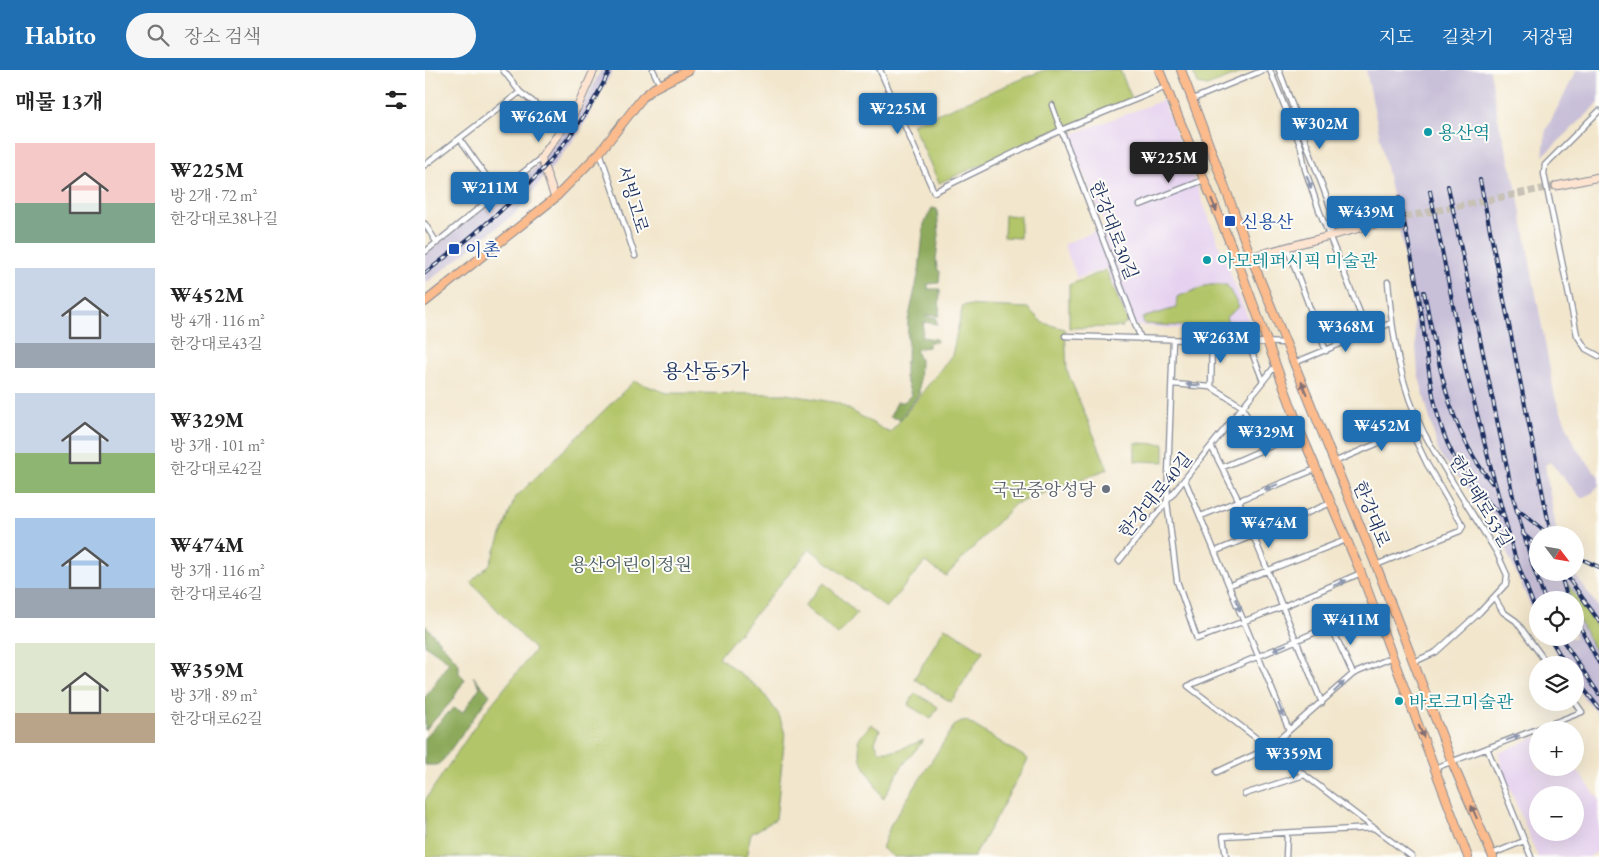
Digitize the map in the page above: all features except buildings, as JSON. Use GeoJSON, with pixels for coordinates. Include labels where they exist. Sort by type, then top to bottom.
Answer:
{"type":"FeatureCollection","features":[{"type":"Feature","properties":{"kind":"main road"},"geometry":{"type":"LineString","coordinates":[[555,198],[541,158],[577,108],[594,70]]}},
{"type":"Feature","properties":{"kind":"main road","name":"서빙고로"},"geometry":{"type":"LineString","coordinates":[[425,302],[555,198],[601,152],[643,97],[660,85],[689,70]]}},
{"type":"Feature","properties":{"kind":"main road","name":"한강대로"},"geometry":{"type":"LineString","coordinates":[[1159,70],[1237,260],[1301,433],[1361,574],[1468,857]]}},
{"type":"Feature","properties":{"kind":"main road","name":"한강대로"},"geometry":{"type":"LineString","coordinates":[[1181,70],[1251,257],[1377,565],[1452,762],[1493,856]]}},
{"type":"Feature","properties":{"kind":"main road"},"geometry":{"type":"LineString","coordinates":[[1556,186],[1599,177]]}},
{"type":"Feature","properties":{"kind":"main road"},"geometry":{"type":"LineString","coordinates":[[1237,260],[1395,219]]}},
{"type":"Feature","properties":{"kind":"street"},"geometry":{"type":"LineString","coordinates":[[503,70],[520,92],[565,126]]}},
{"type":"Feature","properties":{"kind":"street"},"geometry":{"type":"LineString","coordinates":[[653,70],[660,85]]}},
{"type":"Feature","properties":{"kind":"street"},"geometry":{"type":"LineString","coordinates":[[880,70],[934,192],[1061,130],[1166,87]]}},
{"type":"Feature","properties":{"kind":"street"},"geometry":{"type":"LineString","coordinates":[[1193,99],[1264,70]]}},
{"type":"Feature","properties":{"kind":"street"},"geometry":{"type":"LineString","coordinates":[[1271,70],[1301,147],[1305,169],[1319,210],[1331,235],[1368,333]]}},
{"type":"Feature","properties":{"kind":"street"},"geometry":{"type":"LineString","coordinates":[[1279,70],[1331,209],[1331,235]]}},
{"type":"Feature","properties":{"kind":"street"},"geometry":{"type":"LineString","coordinates":[[425,166],[520,92]]}},
{"type":"Feature","properties":{"kind":"street","name":"한강대로30길"},"geometry":{"type":"LineString","coordinates":[[1052,105],[1141,339]]}},
{"type":"Feature","properties":{"kind":"street"},"geometry":{"type":"LineString","coordinates":[[1599,111],[1545,165],[1544,174],[1577,335],[1586,349],[1599,356]]}},
{"type":"Feature","properties":{"kind":"street"},"geometry":{"type":"LineString","coordinates":[[460,139],[499,194]]}},
{"type":"Feature","properties":{"kind":"street","name":"서빙고로"},"geometry":{"type":"LineString","coordinates":[[601,152],[635,256]]}},
{"type":"Feature","properties":{"kind":"street"},"geometry":{"type":"LineString","coordinates":[[425,252],[499,194],[541,158]]}},
{"type":"Feature","properties":{"kind":"street"},"geometry":{"type":"LineString","coordinates":[[1140,205],[1205,180]]}},
{"type":"Feature","properties":{"kind":"street"},"geometry":{"type":"LineString","coordinates":[[425,224],[437,243]]}},
{"type":"Feature","properties":{"kind":"street"},"geometry":{"type":"LineString","coordinates":[[1287,247],[1326,351]]}},
{"type":"Feature","properties":{"kind":"street"},"geometry":{"type":"LineString","coordinates":[[1334,462],[1402,433],[1423,432],[1401,371],[1391,323],[1388,282]]}},
{"type":"Feature","properties":{"kind":"street"},"geometry":{"type":"LineString","coordinates":[[1294,363],[1391,323]]}},
{"type":"Feature","properties":{"kind":"street"},"geometry":{"type":"LineString","coordinates":[[1065,336],[1286,343]]}},
{"type":"Feature","properties":{"kind":"street"},"geometry":{"type":"LineString","coordinates":[[1173,340],[1167,502],[1177,581],[1197,639],[1282,608],[1361,574]]}},
{"type":"Feature","properties":{"kind":"street"},"geometry":{"type":"LineString","coordinates":[[1211,387],[1212,341]]}},
{"type":"Feature","properties":{"kind":"street"},"geometry":{"type":"LineString","coordinates":[[1248,342],[1263,381]]}},
{"type":"Feature","properties":{"kind":"street","name":"한강대로40길"},"geometry":{"type":"LineString","coordinates":[[1119,561],[1276,365]]}},
{"type":"Feature","properties":{"kind":"street"},"geometry":{"type":"LineString","coordinates":[[1172,384],[1211,387],[1243,407],[1261,450]]}},
{"type":"Feature","properties":{"kind":"street","name":"한강대로53길"},"geometry":{"type":"LineString","coordinates":[[1414,662],[1436,652],[1479,614],[1505,584],[1507,575],[1497,553],[1423,432]]}},
{"type":"Feature","properties":{"kind":"street"},"geometry":{"type":"LineString","coordinates":[[1223,467],[1301,433]]}},
{"type":"Feature","properties":{"kind":"street"},"geometry":{"type":"LineString","coordinates":[[1377,565],[1460,530],[1463,526],[1427,464],[1412,433]]}},
{"type":"Feature","properties":{"kind":"street","name":"한강대로40길"},"geometry":{"type":"LineString","coordinates":[[1211,446],[1239,501],[1322,703]]}},
{"type":"Feature","properties":{"kind":"street"},"geometry":{"type":"LineString","coordinates":[[1201,516],[1316,469]]}},
{"type":"Feature","properties":{"kind":"street"},"geometry":{"type":"LineString","coordinates":[[1185,480],[1289,730]]}},
{"type":"Feature","properties":{"kind":"street"},"geometry":{"type":"LineString","coordinates":[[1216,551],[1331,503]]}},
{"type":"Feature","properties":{"kind":"street"},"geometry":{"type":"LineString","coordinates":[[1230,585],[1346,540]]}},
{"type":"Feature","properties":{"kind":"street"},"geometry":{"type":"LineString","coordinates":[[1494,597],[1503,612],[1516,621],[1541,656]]}},
{"type":"Feature","properties":{"kind":"street"},"geometry":{"type":"LineString","coordinates":[[1373,608],[1188,686],[1409,856]]}},
{"type":"Feature","properties":{"kind":"street"},"geometry":{"type":"LineString","coordinates":[[1331,626],[1353,674]]}},
{"type":"Feature","properties":{"kind":"street"},"geometry":{"type":"LineString","coordinates":[[1217,772],[1269,748],[1353,674],[1393,657]]}},
{"type":"Feature","properties":{"kind":"street"},"geometry":{"type":"LineString","coordinates":[[1435,768],[1581,711]]}},
{"type":"Feature","properties":{"kind":"street"},"geometry":{"type":"LineString","coordinates":[[1487,748],[1531,857]]}},
{"type":"Feature","properties":{"kind":"street"},"geometry":{"type":"LineString","coordinates":[[1245,794],[1304,776]]}},
{"type":"Feature","properties":{"kind":"street"},"geometry":{"type":"LineString","coordinates":[[1226,857],[1223,836],[1375,828]]}},
{"type":"Feature","properties":{"kind":"street"},"geometry":{"type":"LineString","coordinates":[[1286,857],[1287,833]]}},
{"type":"Feature","properties":{"kind":"street"},"geometry":{"type":"LineString","coordinates":[[1493,856],[1524,841]]}},
{"type":"Feature","properties":{"kind":"shaded area"},"geometry":{"type":"Polygon","coordinates":[[[601,70],[613,70],[579,133],[517,212],[425,284],[425,255],[536,167],[580,110],[601,70]]]}},
{"type":"Feature","properties":{"kind":"shaded area"},"geometry":{"type":"Polygon","coordinates":[[[1366,70],[1490,70],[1499,123],[1516,186],[1555,397],[1576,448],[1599,477],[1599,485],[1592,493],[1581,498],[1550,462],[1545,465],[1555,526],[1529,526],[1529,581],[1580,581],[1599,608],[1599,714],[1584,698],[1584,656],[1559,656],[1553,646],[1584,646],[1584,591],[1529,591],[1529,602],[1508,555],[1495,516],[1489,513],[1439,454],[1418,373],[1412,292],[1366,70]]]}},
{"type":"Feature","properties":{"kind":"shaded area"},"geometry":{"type":"Polygon","coordinates":[[[1577,70],[1599,70],[1599,103],[1543,156],[1546,130],[1577,70]]]}},
{"type":"Feature","properties":{"kind":"shaded area"},"geometry":{"type":"Polygon","coordinates":[[[1163,100],[1251,326],[1245,334],[1130,325],[1107,268],[1077,278],[1064,244],[1106,227],[1068,136],[1163,100]]]}},
{"type":"Feature","properties":{"kind":"shaded area"},"geometry":{"type":"Polygon","coordinates":[[[1529,740],[1529,776],[1581,776],[1599,799],[1599,850],[1589,857],[1538,857],[1531,841],[1584,841],[1584,786],[1529,786],[1529,835],[1502,769],[1499,753],[1529,740]]]}},
{"type":"Feature","properties":{"kind":"green space"},"geometry":{"type":"Polygon","coordinates":[[[1044,70],[1120,70],[1132,99],[939,183],[912,124],[1044,70]]]}},
{"type":"Feature","properties":{"kind":"green space"},"geometry":{"type":"Polygon","coordinates":[[[1192,70],[1249,70],[1207,86],[1198,84],[1192,70]]]}},
{"type":"Feature","properties":{"kind":"green space"},"geometry":{"type":"Polygon","coordinates":[[[932,208],[937,209],[939,234],[936,260],[937,268],[940,272],[939,283],[928,284],[928,289],[940,289],[939,316],[926,315],[926,317],[936,318],[937,324],[924,322],[922,337],[936,339],[937,342],[929,342],[928,347],[920,348],[916,351],[920,360],[919,394],[900,419],[890,417],[897,402],[904,402],[911,395],[905,377],[908,321],[919,271],[924,224],[932,208]]]}},
{"type":"Feature","properties":{"kind":"green space"},"geometry":{"type":"Polygon","coordinates":[[[1005,215],[1020,216],[1020,238],[1004,237],[1005,215]]]}},
{"type":"Feature","properties":{"kind":"green space"},"geometry":{"type":"Polygon","coordinates":[[[1106,270],[1128,321],[1122,327],[1069,328],[1069,285],[1106,270]]]}},
{"type":"Feature","properties":{"kind":"green space"},"geometry":{"type":"Polygon","coordinates":[[[1208,285],[1227,285],[1239,307],[1226,317],[1231,329],[1144,324],[1142,318],[1176,308],[1177,297],[1208,285]]]}},
{"type":"Feature","properties":{"kind":"green space","name":"용산어린이정원"},"geometry":{"type":"Polygon","coordinates":[[[963,305],[1028,308],[1043,323],[1065,329],[1067,371],[1108,469],[1015,504],[946,576],[925,562],[886,608],[810,549],[719,657],[762,691],[779,715],[785,734],[776,819],[751,834],[746,857],[425,857],[425,800],[482,716],[535,650],[471,582],[490,564],[515,498],[634,381],[667,393],[786,394],[838,403],[890,433],[952,355],[963,305]]]}},
{"type":"Feature","properties":{"kind":"green space"},"geometry":{"type":"Polygon","coordinates":[[[1135,443],[1164,444],[1164,462],[1135,461],[1135,443]]]}},
{"type":"Feature","properties":{"kind":"green space"},"geometry":{"type":"Polygon","coordinates":[[[824,583],[857,613],[838,635],[804,606],[824,583]]]}},
{"type":"Feature","properties":{"kind":"green space"},"geometry":{"type":"Polygon","coordinates":[[[1584,606],[1599,631],[1599,659],[1584,630],[1584,606]]]}},
{"type":"Feature","properties":{"kind":"green space"},"geometry":{"type":"Polygon","coordinates":[[[425,625],[459,664],[459,673],[465,679],[451,702],[425,730],[425,698],[449,662],[425,645],[425,625]]]}},
{"type":"Feature","properties":{"kind":"green space"},"geometry":{"type":"Polygon","coordinates":[[[945,627],[983,651],[951,702],[914,679],[945,627]]]}},
{"type":"Feature","properties":{"kind":"green space"},"geometry":{"type":"Polygon","coordinates":[[[473,676],[490,695],[443,760],[437,765],[425,765],[425,737],[453,708],[463,712],[480,687],[473,676]]]}},
{"type":"Feature","properties":{"kind":"green space"},"geometry":{"type":"Polygon","coordinates":[[[915,693],[938,707],[931,719],[908,705],[915,693]]]}},
{"type":"Feature","properties":{"kind":"green space"},"geometry":{"type":"Polygon","coordinates":[[[965,720],[1028,759],[1023,769],[974,857],[894,857],[882,848],[891,824],[954,726],[965,720]]]}},
{"type":"Feature","properties":{"kind":"green space"},"geometry":{"type":"Polygon","coordinates":[[[871,724],[880,730],[875,742],[879,751],[895,751],[924,740],[902,766],[883,799],[861,760],[858,740],[871,724]]]}},
{"type":"Feature","properties":{"kind":"tunnel"},"geometry":{"type":"LineString","coordinates":[[1395,219],[1556,186]]}},
{"type":"Feature","properties":{"kind":"railway"},"geometry":{"type":"LineString","coordinates":[[425,273],[506,206],[553,157],[574,130],[610,70]]}},
{"type":"Feature","properties":{"kind":"railway"},"geometry":{"type":"LineString","coordinates":[[1480,180],[1549,526]]}},
{"type":"Feature","properties":{"kind":"railway"},"geometry":{"type":"LineString","coordinates":[[1448,186],[1514,501],[1542,591]]}},
{"type":"Feature","properties":{"kind":"railway"},"geometry":{"type":"LineString","coordinates":[[1430,191],[1466,370],[1515,557],[1529,593]]}},
{"type":"Feature","properties":{"kind":"railway"},"geometry":{"type":"LineString","coordinates":[[1399,197],[1421,308],[1430,379],[1442,429],[1451,452],[1464,474],[1481,496],[1503,516]]}},
{"type":"Feature","properties":{"kind":"railway"},"geometry":{"type":"LineString","coordinates":[[1424,292],[1446,392],[1454,416],[1464,440],[1492,483]]}},
{"type":"Feature","properties":{"kind":"railway"},"geometry":{"type":"LineString","coordinates":[[1516,508],[1538,526]]}},
{"type":"Feature","properties":{"kind":"railway"},"geometry":{"type":"LineString","coordinates":[[1522,533],[1529,539]]}},
{"type":"Feature","properties":{"kind":"railway"},"geometry":{"type":"LineString","coordinates":[[1584,560],[1599,567]]}},
{"type":"Feature","properties":{"kind":"railway"},"geometry":{"type":"LineString","coordinates":[[1563,581],[1565,591]]}},
{"type":"Feature","properties":{"kind":"railway"},"geometry":{"type":"LineString","coordinates":[[1570,581],[1599,621]]}},
{"type":"Feature","properties":{"kind":"railway"},"geometry":{"type":"LineString","coordinates":[[1584,634],[1599,663]]}},
{"type":"Feature","properties":{"kind":"railway"},"geometry":{"type":"LineString","coordinates":[[1555,646],[1561,656]]}},
{"type":"Feature","properties":{"kind":"railway"},"geometry":{"type":"LineString","coordinates":[[1566,646],[1599,694]]}},
{"type":"Feature","properties":{"kind":"railway"},"geometry":{"type":"LineString","coordinates":[[1584,689],[1599,708]]}},
{"type":"Feature","properties":{"kind":"place","name":"용산역"},"geometry":{"type":"Point","coordinates":[1428,132]}},
{"type":"Feature","properties":{"kind":"place","name":"신용산"},"geometry":{"type":"Point","coordinates":[1230,221]}},
{"type":"Feature","properties":{"kind":"place","name":"이촌"},"geometry":{"type":"Point","coordinates":[454,249]}},
{"type":"Feature","properties":{"kind":"place","name":"아모레퍼시픽 미술관"},"geometry":{"type":"Point","coordinates":[1207,260]}},
{"type":"Feature","properties":{"kind":"place","name":"국군중앙성당"},"geometry":{"type":"Point","coordinates":[1106,489]}},
{"type":"Feature","properties":{"kind":"place","name":"바로크미술관"},"geometry":{"type":"Point","coordinates":[1399,701]}},
{"type":"Feature","properties":{"kind":"district","name":"용산동5가"},"geometry":{"type":"Point","coordinates":[706,371]}}]}
